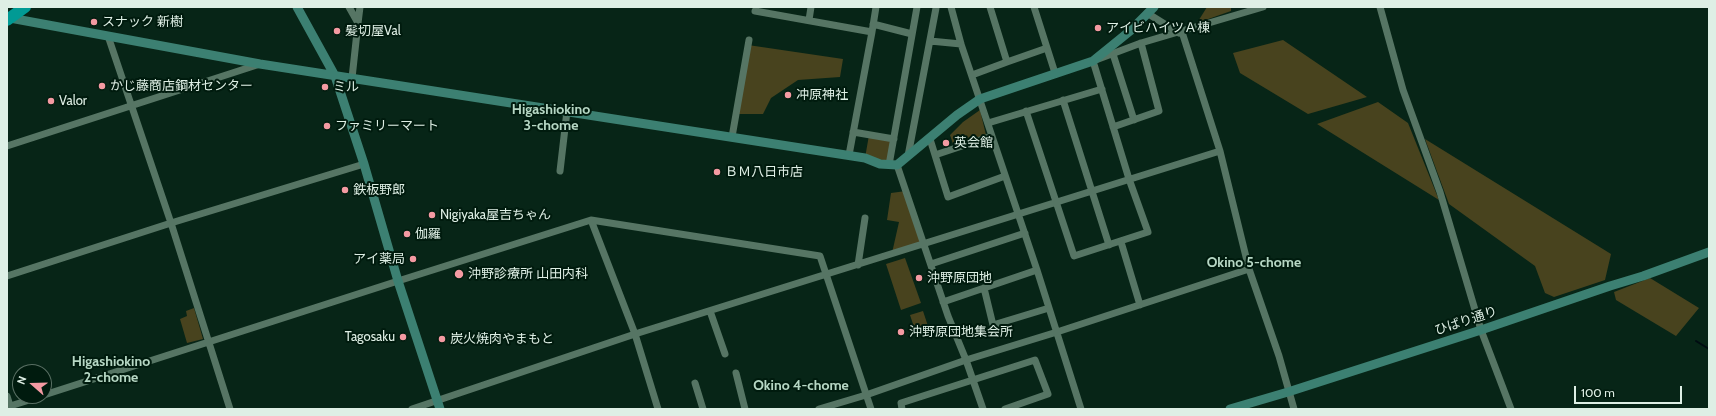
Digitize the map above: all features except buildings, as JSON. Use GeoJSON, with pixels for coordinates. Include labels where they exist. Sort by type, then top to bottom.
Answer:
{"type":"FeatureCollection","features":[{"type":"Feature","properties":{"kind":"highway"},"geometry":{"type":"LineString","coordinates":[[9,19],[25,7]]}},
{"type":"Feature","properties":{"kind":"street"},"geometry":{"type":"LineString","coordinates":[[297,7],[336,76],[364,164],[398,281],[438,405]]}},
{"type":"Feature","properties":{"kind":"street"},"geometry":{"type":"LineString","coordinates":[[349,7],[358,23]]}},
{"type":"Feature","properties":{"kind":"street"},"geometry":{"type":"LineString","coordinates":[[352,78],[360,7]]}},
{"type":"Feature","properties":{"kind":"street"},"geometry":{"type":"LineString","coordinates":[[809,20],[811,7]]}},
{"type":"Feature","properties":{"kind":"street"},"geometry":{"type":"LineString","coordinates":[[849,155],[876,7]]}},
{"type":"Feature","properties":{"kind":"street"},"geometry":{"type":"LineString","coordinates":[[917,7],[894,139],[893,165],[924,243],[943,302],[966,360],[983,409]]}},
{"type":"Feature","properties":{"kind":"street"},"geometry":{"type":"LineString","coordinates":[[951,7],[961,44],[1025,233],[1082,409]]}},
{"type":"Feature","properties":{"kind":"street"},"geometry":{"type":"LineString","coordinates":[[990,7],[1007,62]]}},
{"type":"Feature","properties":{"kind":"street"},"geometry":{"type":"LineString","coordinates":[[1034,7],[1055,73]]}},
{"type":"Feature","properties":{"kind":"street"},"geometry":{"type":"LineString","coordinates":[[1139,7],[1150,10],[1181,32],[1220,151],[1249,269],[1279,356],[1294,409]]}},
{"type":"Feature","properties":{"kind":"street"},"geometry":{"type":"LineString","coordinates":[[9,19],[260,64],[849,155],[865,158],[880,164],[893,165],[908,157],[957,115],[980,99],[1093,61],[1141,43],[1263,7]]}},
{"type":"Feature","properties":{"kind":"street"},"geometry":{"type":"LineString","coordinates":[[1380,7],[1403,90],[1440,192],[1481,330],[1510,409]]}},
{"type":"Feature","properties":{"kind":"street"},"geometry":{"type":"LineString","coordinates":[[908,157],[936,8]]}},
{"type":"Feature","properties":{"kind":"street"},"geometry":{"type":"LineString","coordinates":[[755,11],[772,10],[809,20],[912,34]]}},
{"type":"Feature","properties":{"kind":"street"},"geometry":{"type":"LineString","coordinates":[[1093,61],[1130,31],[1150,10]]}},
{"type":"Feature","properties":{"kind":"street"},"geometry":{"type":"LineString","coordinates":[[108,36],[171,223],[230,409]]}},
{"type":"Feature","properties":{"kind":"street"},"geometry":{"type":"LineString","coordinates":[[732,137],[749,40]]}},
{"type":"Feature","properties":{"kind":"street"},"geometry":{"type":"LineString","coordinates":[[930,41],[961,44]]}},
{"type":"Feature","properties":{"kind":"street"},"geometry":{"type":"LineString","coordinates":[[1113,127],[1159,111],[1141,43]]}},
{"type":"Feature","properties":{"kind":"street"},"geometry":{"type":"LineString","coordinates":[[972,75],[1047,48]]}},
{"type":"Feature","properties":{"kind":"street"},"geometry":{"type":"LineString","coordinates":[[1113,54],[1134,120]]}},
{"type":"Feature","properties":{"kind":"street"},"geometry":{"type":"LineString","coordinates":[[1026,111],[1074,256],[1148,232],[1129,178],[1093,61]]}},
{"type":"Feature","properties":{"kind":"street"},"geometry":{"type":"LineString","coordinates":[[7,146],[132,104],[260,64]]}},
{"type":"Feature","properties":{"kind":"street"},"geometry":{"type":"LineString","coordinates":[[988,123],[1102,89]]}},
{"type":"Feature","properties":{"kind":"street"},"geometry":{"type":"LineString","coordinates":[[1063,100],[1109,245]]}},
{"type":"Feature","properties":{"kind":"street"},"geometry":{"type":"LineString","coordinates":[[560,171],[566,111]]}},
{"type":"Feature","properties":{"kind":"street"},"geometry":{"type":"LineString","coordinates":[[853,132],[894,139]]}},
{"type":"Feature","properties":{"kind":"street"},"geometry":{"type":"LineString","coordinates":[[935,155],[992,136]]}},
{"type":"Feature","properties":{"kind":"street"},"geometry":{"type":"LineString","coordinates":[[930,139],[948,197],[1006,176]]}},
{"type":"Feature","properties":{"kind":"street"},"geometry":{"type":"LineString","coordinates":[[412,409],[438,405],[635,334],[858,265],[1129,178],[1220,151]]}},
{"type":"Feature","properties":{"kind":"street"},"geometry":{"type":"LineString","coordinates":[[7,276],[171,223],[364,164]]}},
{"type":"Feature","properties":{"kind":"street"},"geometry":{"type":"LineString","coordinates":[[858,265],[865,218]]}},
{"type":"Feature","properties":{"kind":"street"},"geometry":{"type":"LineString","coordinates":[[591,220],[635,334],[658,409]]}},
{"type":"Feature","properties":{"kind":"street"},"geometry":{"type":"LineString","coordinates":[[52,393],[591,220],[820,256],[871,409]]}},
{"type":"Feature","properties":{"kind":"street"},"geometry":{"type":"LineString","coordinates":[[931,264],[1025,233]]}},
{"type":"Feature","properties":{"kind":"street"},"geometry":{"type":"LineString","coordinates":[[1121,242],[1140,305]]}},
{"type":"Feature","properties":{"kind":"street","name":"ひばり通り"},"geometry":{"type":"LineString","coordinates":[[1230,409],[1481,330],[1643,276],[1709,252]]}},
{"type":"Feature","properties":{"kind":"street"},"geometry":{"type":"LineString","coordinates":[[818,409],[866,395],[966,360],[1057,332],[1249,269]]}},
{"type":"Feature","properties":{"kind":"street"},"geometry":{"type":"LineString","coordinates":[[943,302],[1037,270]]}},
{"type":"Feature","properties":{"kind":"street"},"geometry":{"type":"LineString","coordinates":[[984,288],[993,325],[1049,308]]}},
{"type":"Feature","properties":{"kind":"street"},"geometry":{"type":"LineString","coordinates":[[710,311],[725,354]]}},
{"type":"Feature","properties":{"kind":"street"},"geometry":{"type":"LineString","coordinates":[[902,409],[901,403],[1035,360],[1048,394],[1005,409]]}},
{"type":"Feature","properties":{"kind":"street"},"geometry":{"type":"LineString","coordinates":[[736,373],[745,409]]}},
{"type":"Feature","properties":{"kind":"street"},"geometry":{"type":"LineString","coordinates":[[695,383],[703,409]]}},
{"type":"Feature","properties":{"kind":"street"},"geometry":{"type":"LineString","coordinates":[[7,396],[9,408],[20,404]]}},
{"type":"Feature","properties":{"kind":"shaded area"},"geometry":{"type":"Polygon","coordinates":[[[1207,7],[1231,7],[1231,11],[1197,23],[1207,7]]]}},
{"type":"Feature","properties":{"kind":"shaded area"},"geometry":{"type":"Polygon","coordinates":[[[1283,40],[1367,97],[1308,114],[1240,73],[1233,53],[1283,40]]]}},
{"type":"Feature","properties":{"kind":"shaded area"},"geometry":{"type":"Polygon","coordinates":[[[748,45],[843,59],[840,77],[798,80],[771,98],[763,114],[736,114],[748,45]]]}},
{"type":"Feature","properties":{"kind":"shaded area"},"geometry":{"type":"Polygon","coordinates":[[[1378,102],[1408,123],[1439,200],[1317,124],[1378,102]]]}},
{"type":"Feature","properties":{"kind":"shaded area"},"geometry":{"type":"Polygon","coordinates":[[[980,110],[986,135],[954,147],[950,135],[963,122],[980,110]]]}},
{"type":"Feature","properties":{"kind":"shaded area"},"geometry":{"type":"Polygon","coordinates":[[[869,135],[894,139],[889,165],[865,158],[869,135]]]}},
{"type":"Feature","properties":{"kind":"shaded area"},"geometry":{"type":"Polygon","coordinates":[[[1425,139],[1611,254],[1605,280],[1554,297],[1545,293],[1535,266],[1449,204],[1425,139]]]}},
{"type":"Feature","properties":{"kind":"shaded area"},"geometry":{"type":"Polygon","coordinates":[[[906,191],[923,243],[892,253],[899,222],[887,220],[891,193],[906,191]]]}},
{"type":"Feature","properties":{"kind":"shaded area"},"geometry":{"type":"Polygon","coordinates":[[[905,258],[921,303],[901,310],[886,264],[905,258]]]}},
{"type":"Feature","properties":{"kind":"shaded area"},"geometry":{"type":"Polygon","coordinates":[[[1650,278],[1699,308],[1676,336],[1616,300],[1614,292],[1650,278]]]}},
{"type":"Feature","properties":{"kind":"shaded area"},"geometry":{"type":"Polygon","coordinates":[[[194,308],[203,339],[187,343],[180,319],[187,316],[186,311],[194,308]]]}},
{"type":"Feature","properties":{"kind":"shaded area"},"geometry":{"type":"Polygon","coordinates":[[[923,311],[929,329],[916,333],[910,315],[923,311]]]}},
{"type":"Feature","properties":{"kind":"waterway"},"geometry":{"type":"LineString","coordinates":[[1696,341],[1709,349]]}},
{"type":"Feature","properties":{"kind":"place","name":"スナック 新樹"},"geometry":{"type":"Point","coordinates":[94,22]}},
{"type":"Feature","properties":{"kind":"place","name":"アイビハイツＡ棟"},"geometry":{"type":"Point","coordinates":[1098,28]}},
{"type":"Feature","properties":{"kind":"place","name":"髪切屋Val"},"geometry":{"type":"Point","coordinates":[337,31]}},
{"type":"Feature","properties":{"kind":"place","name":"かじ藤商店鋼材センター"},"geometry":{"type":"Point","coordinates":[102,86]}},
{"type":"Feature","properties":{"kind":"place","name":"ミル"},"geometry":{"type":"Point","coordinates":[325,87]}},
{"type":"Feature","properties":{"kind":"place","name":"冲原神社"},"geometry":{"type":"Point","coordinates":[788,95]}},
{"type":"Feature","properties":{"kind":"place","name":"Valor"},"geometry":{"type":"Point","coordinates":[51,101]}},
{"type":"Feature","properties":{"kind":"place","name":"ファミリーマート"},"geometry":{"type":"Point","coordinates":[327,126]}},
{"type":"Feature","properties":{"kind":"place","name":"英会館"},"geometry":{"type":"Point","coordinates":[946,143]}},
{"type":"Feature","properties":{"kind":"place","name":"ＢＭ八日市店"},"geometry":{"type":"Point","coordinates":[717,172]}},
{"type":"Feature","properties":{"kind":"place","name":"鉄板野郎"},"geometry":{"type":"Point","coordinates":[345,190]}},
{"type":"Feature","properties":{"kind":"place","name":"Nigiyaka屋吉ちゃん"},"geometry":{"type":"Point","coordinates":[432,215]}},
{"type":"Feature","properties":{"kind":"place","name":"伽羅"},"geometry":{"type":"Point","coordinates":[407,234]}},
{"type":"Feature","properties":{"kind":"place","name":"アイ薬局"},"geometry":{"type":"Point","coordinates":[413,259]}},
{"type":"Feature","properties":{"kind":"place","name":"沖野診療所 山田内科"},"geometry":{"type":"Point","coordinates":[459,274]}},
{"type":"Feature","properties":{"kind":"place","name":"沖野原団地"},"geometry":{"type":"Point","coordinates":[919,278]}},
{"type":"Feature","properties":{"kind":"place","name":"沖野原団地集会所"},"geometry":{"type":"Point","coordinates":[901,332]}},
{"type":"Feature","properties":{"kind":"place","name":"Tagosaku"},"geometry":{"type":"Point","coordinates":[403,337]}},
{"type":"Feature","properties":{"kind":"place","name":"炭火焼肉やまもと"},"geometry":{"type":"Point","coordinates":[442,339]}},
{"type":"Feature","properties":{"kind":"district","name":"Higashiokino 3-chome"},"geometry":{"type":"Point","coordinates":[551,118]}},
{"type":"Feature","properties":{"kind":"district","name":"Okino 5-chome"},"geometry":{"type":"Point","coordinates":[1254,263]}},
{"type":"Feature","properties":{"kind":"district","name":"Higashiokino 2-chome"},"geometry":{"type":"Point","coordinates":[111,370]}},
{"type":"Feature","properties":{"kind":"district","name":"Okino 4-chome"},"geometry":{"type":"Point","coordinates":[801,386]}}]}
